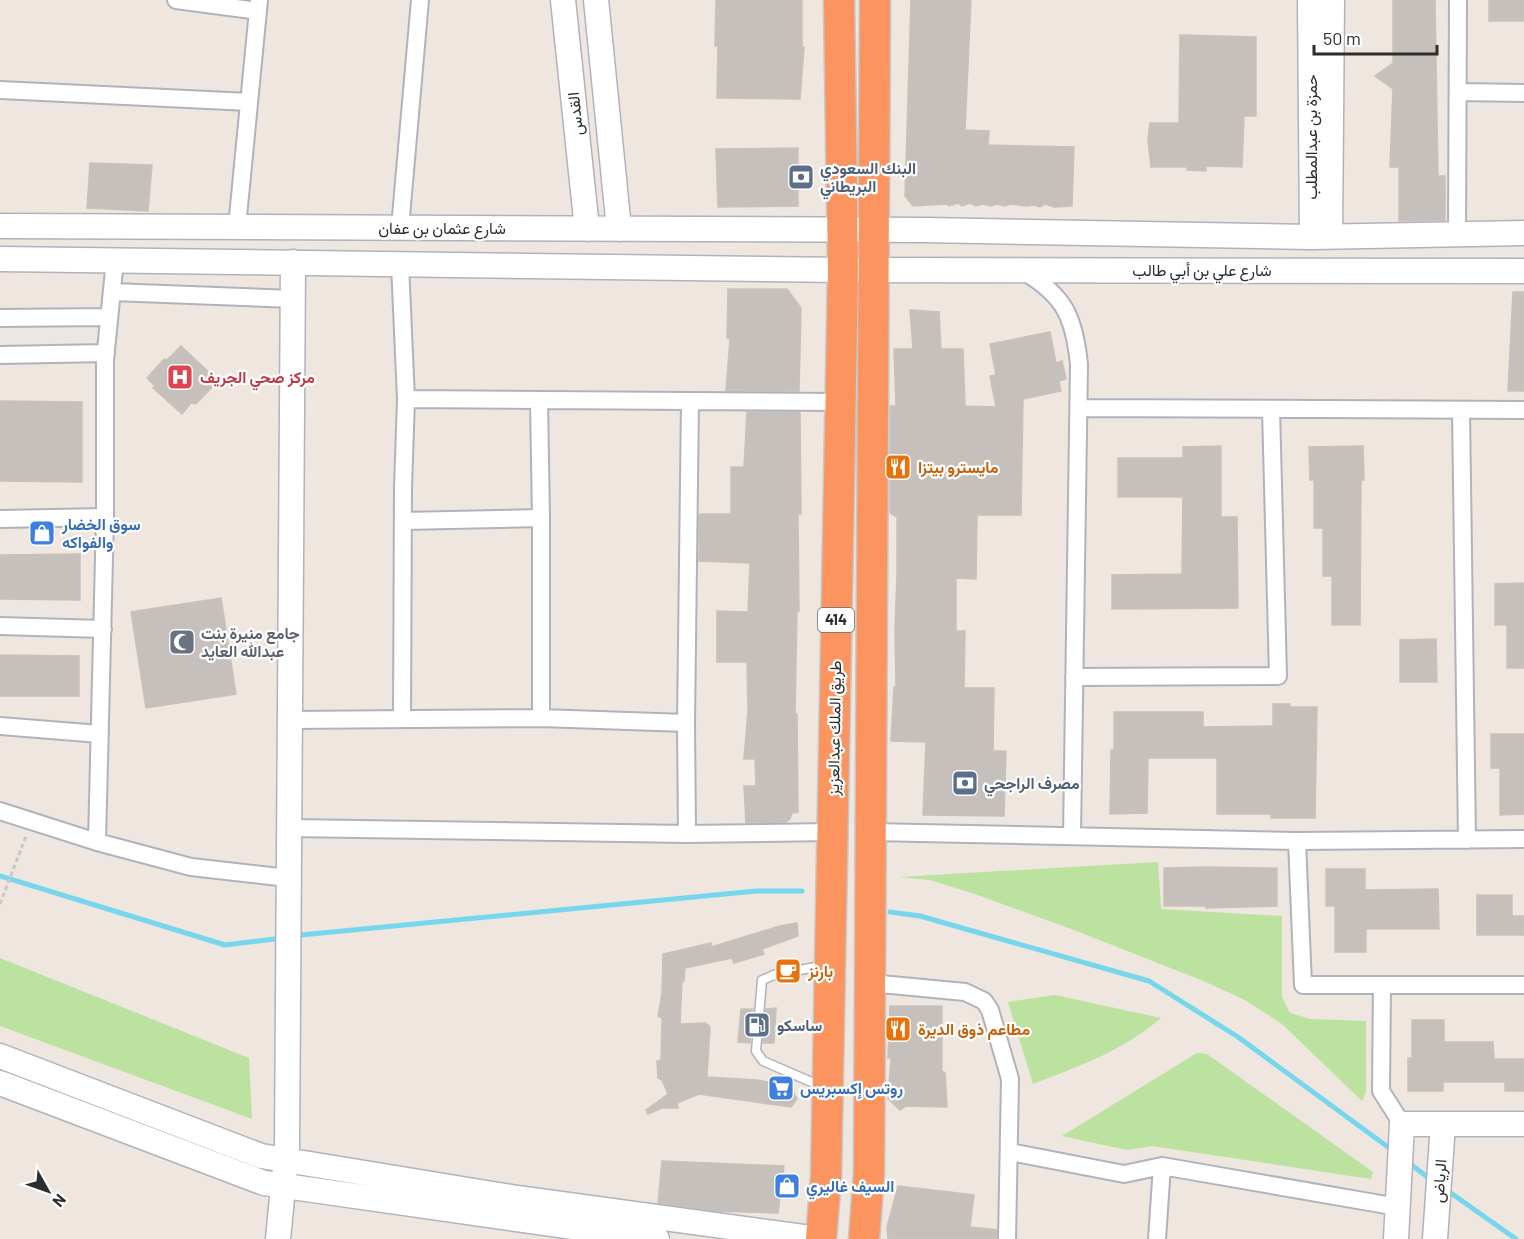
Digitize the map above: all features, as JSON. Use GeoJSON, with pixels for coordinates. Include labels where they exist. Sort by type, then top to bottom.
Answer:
{"type":"FeatureCollection","features":[{"type":"Feature","properties":{"kind":"highway","name":"طريق الملك عبدالعزيز"},"geometry":{"type":"LineString","coordinates":[[819,1239],[826,1178],[843,270],[839,0]]}},
{"type":"Feature","properties":{"kind":"highway","name":"414"},"geometry":{"type":"LineString","coordinates":[[864,1239],[869,1173],[879,230],[875,0]]}},
{"type":"Feature","properties":{"kind":"street"},"geometry":{"type":"LineString","coordinates":[[176,0],[258,5],[237,227]]}},
{"type":"Feature","properties":{"kind":"street"},"geometry":{"type":"LineString","coordinates":[[400,228],[420,0]]}},
{"type":"Feature","properties":{"kind":"street","name":"القدس"},"geometry":{"type":"LineString","coordinates":[[563,0],[587,229]]}},
{"type":"Feature","properties":{"kind":"street","name":"القدس"},"geometry":{"type":"LineString","coordinates":[[596,0],[619,229]]}},
{"type":"Feature","properties":{"kind":"street","name":"حمزة بن عبدالمطلب"},"geometry":{"type":"LineString","coordinates":[[1310,0],[1321,237]]}},
{"type":"Feature","properties":{"kind":"street","name":"حمزة بن عبدالمطلب"},"geometry":{"type":"LineString","coordinates":[[1321,237],[1332,0]]}},
{"type":"Feature","properties":{"kind":"street"},"geometry":{"type":"LineString","coordinates":[[1457,233],[1458,0]]}},
{"type":"Feature","properties":{"kind":"street"},"geometry":{"type":"LineString","coordinates":[[0,90],[249,102]]}},
{"type":"Feature","properties":{"kind":"street"},"geometry":{"type":"LineString","coordinates":[[1458,92],[1524,93]]}},
{"type":"Feature","properties":{"kind":"street","name":"شارع عثمان بن عفان"},"geometry":{"type":"LineString","coordinates":[[0,226],[879,230]]}},
{"type":"Feature","properties":{"kind":"street","name":"شارع علي بن أبي طالب"},"geometry":{"type":"LineString","coordinates":[[879,230],[1321,237],[1524,233]]}},
{"type":"Feature","properties":{"kind":"street"},"geometry":{"type":"LineString","coordinates":[[0,259],[877,270]]}},
{"type":"Feature","properties":{"kind":"street"},"geometry":{"type":"LineString","coordinates":[[97,842],[103,629],[106,353],[115,260]]}},
{"type":"Feature","properties":{"kind":"street"},"geometry":{"type":"LineString","coordinates":[[278,1239],[286,1160],[293,262]]}},
{"type":"Feature","properties":{"kind":"street"},"geometry":{"type":"LineString","coordinates":[[400,264],[406,399],[402,718]]}},
{"type":"Feature","properties":{"kind":"street","name":"شارع علي بن أبي طالب"},"geometry":{"type":"LineString","coordinates":[[877,270],[1524,271]]}},
{"type":"Feature","properties":{"kind":"street"},"geometry":{"type":"LineString","coordinates":[[1021,270],[1044,283],[1058,298],[1069,316],[1077,342],[1080,364],[1072,836]]}},
{"type":"Feature","properties":{"kind":"street"},"geometry":{"type":"LineString","coordinates":[[112,292],[293,298]]}},
{"type":"Feature","properties":{"kind":"street"},"geometry":{"type":"LineString","coordinates":[[0,318],[109,317]]}},
{"type":"Feature","properties":{"kind":"street"},"geometry":{"type":"LineString","coordinates":[[0,355],[106,353]]}},
{"type":"Feature","properties":{"kind":"street"},"geometry":{"type":"LineString","coordinates":[[406,399],[840,402]]}},
{"type":"Feature","properties":{"kind":"street"},"geometry":{"type":"LineString","coordinates":[[539,401],[541,718]]}},
{"type":"Feature","properties":{"kind":"street"},"geometry":{"type":"LineString","coordinates":[[687,834],[690,401]]}},
{"type":"Feature","properties":{"kind":"street"},"geometry":{"type":"LineString","coordinates":[[1079,408],[1524,410]]}},
{"type":"Feature","properties":{"kind":"street"},"geometry":{"type":"LineString","coordinates":[[1074,677],[1278,676],[1271,409]]}},
{"type":"Feature","properties":{"kind":"street"},"geometry":{"type":"LineString","coordinates":[[1461,410],[1467,840]]}},
{"type":"Feature","properties":{"kind":"street"},"geometry":{"type":"LineString","coordinates":[[0,519],[105,517]]}},
{"type":"Feature","properties":{"kind":"street"},"geometry":{"type":"LineString","coordinates":[[404,521],[541,518]]}},
{"type":"Feature","properties":{"kind":"street"},"geometry":{"type":"LineString","coordinates":[[0,626],[103,629]]}},
{"type":"Feature","properties":{"kind":"street"},"geometry":{"type":"LineString","coordinates":[[289,720],[541,718],[686,723]]}},
{"type":"Feature","properties":{"kind":"street"},"geometry":{"type":"LineString","coordinates":[[0,726],[100,734]]}},
{"type":"Feature","properties":{"kind":"street"},"geometry":{"type":"LineString","coordinates":[[0,811],[97,842],[191,867],[288,878]]}},
{"type":"Feature","properties":{"kind":"street"},"geometry":{"type":"LineString","coordinates":[[289,828],[687,834],[832,832]]}},
{"type":"Feature","properties":{"kind":"street"},"geometry":{"type":"LineString","coordinates":[[871,832],[1297,841],[1524,839]]}},
{"type":"Feature","properties":{"kind":"street"},"geometry":{"type":"LineString","coordinates":[[1297,841],[1303,985],[1524,985]]}},
{"type":"Feature","properties":{"kind":"street"},"geometry":{"type":"LineString","coordinates":[[870,983],[965,992],[984,1001],[990,1010],[1010,1079],[1007,1239]]}},
{"type":"Feature","properties":{"kind":"street"},"geometry":{"type":"LineString","coordinates":[[1382,985],[1382,1091],[1402,1124],[1396,1239]]}},
{"type":"Feature","properties":{"kind":"street"},"geometry":{"type":"LineString","coordinates":[[0,1056],[261,1156],[286,1160],[526,1220],[819,1239]]}},
{"type":"Feature","properties":{"kind":"street"},"geometry":{"type":"LineString","coordinates":[[1,1087],[264,1183],[657,1239]]}},
{"type":"Feature","properties":{"kind":"street"},"geometry":{"type":"LineString","coordinates":[[1402,1124],[1524,1124]]}},
{"type":"Feature","properties":{"kind":"street","name":"الرياض"},"geometry":{"type":"LineString","coordinates":[[1435,1239],[1443,1124]]}},
{"type":"Feature","properties":{"kind":"street"},"geometry":{"type":"LineString","coordinates":[[1010,1152],[1124,1174],[1162,1166],[1398,1207]]}},
{"type":"Feature","properties":{"kind":"street"},"geometry":{"type":"LineString","coordinates":[[1157,1239],[1162,1166]]}},
{"type":"Feature","properties":{"kind":"lane"},"geometry":{"type":"LineString","coordinates":[[827,1088],[763,1061],[756,1050],[762,980],[774,975],[830,964]]}},
{"type":"Feature","properties":{"kind":"path"},"geometry":{"type":"LineString","coordinates":[[0,904],[26,836]]}},
{"type":"Feature","properties":{"kind":"green space"},"geometry":{"type":"Polygon","coordinates":[[[1158,862],[1161,909],[1282,916],[1282,997],[1290,1013],[1310,1019],[1366,1021],[1366,1092],[1362,1101],[1282,1024],[1245,1000],[1206,982],[1074,930],[975,894],[930,880],[899,877],[1158,862]]]}},
{"type":"Feature","properties":{"kind":"green space"},"geometry":{"type":"Polygon","coordinates":[[[0,958],[249,1058],[252,1119],[0,1026],[0,958]]]}},
{"type":"Feature","properties":{"kind":"green space"},"geometry":{"type":"Polygon","coordinates":[[[1055,995],[1161,1018],[1116,1048],[1084,1064],[1033,1084],[1008,1002],[1055,995]]]}},
{"type":"Feature","properties":{"kind":"green space"},"geometry":{"type":"Polygon","coordinates":[[[1197,1053],[1207,1054],[1373,1172],[1371,1179],[1152,1146],[1127,1150],[1062,1136],[1197,1053]]]}},
{"type":"Feature","properties":{"kind":"building"},"geometry":{"type":"Polygon","coordinates":[[[716,0],[802,0],[802,47],[804,47],[800,99],[717,98],[716,0]]]}},
{"type":"Feature","properties":{"kind":"building"},"geometry":{"type":"Polygon","coordinates":[[[911,0],[971,0],[965,130],[989,131],[988,145],[1074,147],[1072,206],[1054,207],[1045,204],[1040,207],[997,204],[991,206],[983,204],[976,206],[970,203],[962,206],[958,203],[949,206],[946,204],[913,206],[905,196],[911,0]]]}},
{"type":"Feature","properties":{"kind":"building"},"geometry":{"type":"Polygon","coordinates":[[[1393,0],[1435,0],[1438,176],[1445,176],[1445,220],[1399,221],[1399,167],[1390,167],[1393,89],[1375,76],[1393,63],[1393,0]]]}},
{"type":"Feature","properties":{"kind":"building"},"geometry":{"type":"Polygon","coordinates":[[[1489,0],[1524,0],[1524,21],[1489,21],[1489,0]]]}},
{"type":"Feature","properties":{"kind":"building"},"geometry":{"type":"Polygon","coordinates":[[[1180,35],[1256,37],[1256,116],[1244,116],[1242,167],[1206,166],[1206,171],[1187,170],[1187,167],[1151,167],[1148,139],[1150,123],[1179,123],[1180,35]]]}},
{"type":"Feature","properties":{"kind":"building"},"geometry":{"type":"Polygon","coordinates":[[[798,148],[798,206],[718,207],[716,149],[798,148]]]}},
{"type":"Feature","properties":{"kind":"building"},"geometry":{"type":"Polygon","coordinates":[[[90,163],[152,165],[148,211],[87,208],[90,163]]]}},
{"type":"Feature","properties":{"kind":"building"},"geometry":{"type":"Polygon","coordinates":[[[728,289],[787,289],[801,308],[799,391],[726,391],[730,339],[727,338],[728,289]]]}},
{"type":"Feature","properties":{"kind":"building"},"geometry":{"type":"Polygon","coordinates":[[[1513,292],[1524,292],[1524,391],[1508,391],[1513,292]]]}},
{"type":"Feature","properties":{"kind":"building"},"geometry":{"type":"Polygon","coordinates":[[[910,310],[939,312],[941,349],[963,349],[965,406],[996,407],[990,376],[996,375],[990,344],[1050,332],[1056,363],[1062,361],[1066,379],[1059,381],[1061,391],[1023,399],[1021,515],[977,515],[976,579],[956,578],[956,631],[965,631],[964,688],[994,688],[993,751],[1006,751],[1004,816],[923,815],[926,742],[891,741],[894,687],[896,687],[897,517],[890,513],[890,406],[896,406],[894,349],[913,349],[910,310]]]}},
{"type":"Feature","properties":{"kind":"building"},"geometry":{"type":"Polygon","coordinates":[[[181,346],[215,378],[210,384],[213,386],[196,404],[191,403],[182,414],[153,388],[155,386],[147,378],[164,359],[167,360],[181,346]]]}},
{"type":"Feature","properties":{"kind":"building"},"geometry":{"type":"Polygon","coordinates":[[[0,401],[82,402],[82,482],[0,481],[0,401]]]}},
{"type":"Feature","properties":{"kind":"building"},"geometry":{"type":"Polygon","coordinates":[[[747,412],[799,412],[800,414],[801,514],[798,514],[799,611],[797,611],[795,714],[797,714],[798,812],[792,813],[786,822],[746,823],[744,786],[756,786],[755,759],[744,759],[748,711],[747,662],[717,662],[717,611],[748,612],[750,563],[699,561],[699,514],[731,514],[731,467],[744,467],[747,412]]]}},
{"type":"Feature","properties":{"kind":"building"},"geometry":{"type":"Polygon","coordinates":[[[1221,446],[1221,517],[1237,517],[1238,608],[1112,609],[1112,575],[1182,574],[1183,497],[1118,497],[1118,458],[1183,458],[1183,447],[1221,446]]]}},
{"type":"Feature","properties":{"kind":"building"},"geometry":{"type":"Polygon","coordinates":[[[1363,446],[1360,625],[1332,625],[1332,576],[1323,576],[1323,528],[1314,528],[1314,480],[1310,480],[1309,447],[1363,446]]]}},
{"type":"Feature","properties":{"kind":"building"},"geometry":{"type":"Polygon","coordinates":[[[80,554],[80,600],[0,599],[0,555],[80,554]]]}},
{"type":"Feature","properties":{"kind":"building"},"geometry":{"type":"Polygon","coordinates":[[[1524,583],[1524,668],[1507,668],[1507,625],[1495,625],[1495,584],[1524,583]]]}},
{"type":"Feature","properties":{"kind":"building","name":"جامع منيرة بنت عبدالله العايد"},"geometry":{"type":"Polygon","coordinates":[[[221,598],[236,694],[146,708],[131,612],[221,598]]]}},
{"type":"Feature","properties":{"kind":"building"},"geometry":{"type":"Polygon","coordinates":[[[1436,639],[1437,682],[1400,682],[1400,640],[1436,639]]]}},
{"type":"Feature","properties":{"kind":"building"},"geometry":{"type":"Polygon","coordinates":[[[0,655],[79,656],[79,696],[0,696],[0,655]]]}},
{"type":"Feature","properties":{"kind":"building"},"geometry":{"type":"Polygon","coordinates":[[[1273,704],[1290,704],[1290,707],[1317,707],[1315,818],[1271,818],[1271,814],[1217,814],[1217,758],[1148,758],[1147,813],[1110,814],[1114,712],[1203,712],[1203,727],[1273,726],[1273,704]]]}},
{"type":"Feature","properties":{"kind":"building"},"geometry":{"type":"Polygon","coordinates":[[[1491,734],[1524,734],[1524,814],[1500,815],[1500,768],[1491,768],[1491,734]]]}},
{"type":"Feature","properties":{"kind":"building"},"geometry":{"type":"Polygon","coordinates":[[[1164,868],[1277,868],[1277,906],[1206,908],[1206,906],[1164,906],[1164,868]]]}},
{"type":"Feature","properties":{"kind":"building"},"geometry":{"type":"Polygon","coordinates":[[[1326,869],[1365,869],[1365,890],[1438,889],[1439,929],[1366,929],[1366,952],[1335,952],[1335,906],[1326,906],[1326,869]]]}},
{"type":"Feature","properties":{"kind":"building"},"geometry":{"type":"Polygon","coordinates":[[[1477,895],[1512,895],[1512,916],[1524,916],[1524,935],[1477,935],[1477,895]]]}},
{"type":"Feature","properties":{"kind":"building"},"geometry":{"type":"Polygon","coordinates":[[[797,923],[798,936],[762,949],[764,954],[734,963],[732,958],[685,968],[680,1024],[706,1023],[710,1027],[707,1077],[757,1080],[784,1085],[793,1092],[797,1099],[791,1107],[699,1094],[677,1103],[678,1108],[662,1108],[648,1114],[646,1110],[668,1094],[662,1080],[658,1078],[657,1061],[661,1060],[662,1018],[658,1016],[662,993],[663,954],[711,943],[711,947],[797,923]]]}},
{"type":"Feature","properties":{"kind":"building"},"geometry":{"type":"Polygon","coordinates":[[[890,1006],[942,1006],[942,1071],[945,1073],[947,1107],[906,1106],[900,1110],[888,1099],[891,1058],[888,1058],[890,1006]]]}},
{"type":"Feature","properties":{"kind":"building"},"geometry":{"type":"Polygon","coordinates":[[[776,1008],[774,1043],[763,1043],[766,1009],[776,1008]]]}},
{"type":"Feature","properties":{"kind":"building"},"geometry":{"type":"Polygon","coordinates":[[[741,1009],[753,1009],[750,1043],[738,1042],[741,1009]]]}},
{"type":"Feature","properties":{"kind":"building"},"geometry":{"type":"Polygon","coordinates":[[[1412,1020],[1444,1020],[1444,1042],[1493,1042],[1494,1059],[1524,1059],[1524,1091],[1505,1091],[1505,1082],[1443,1082],[1443,1091],[1408,1091],[1408,1058],[1412,1058],[1412,1020]]]}},
{"type":"Feature","properties":{"kind":"building"},"geometry":{"type":"Polygon","coordinates":[[[662,1161],[784,1166],[778,1213],[714,1211],[658,1203],[662,1161]]]}},
{"type":"Feature","properties":{"kind":"building"},"geometry":{"type":"Polygon","coordinates":[[[898,1186],[974,1195],[970,1227],[997,1230],[996,1239],[888,1239],[887,1227],[898,1186]]]}},
{"type":"Feature","properties":{"kind":"waterway"},"geometry":{"type":"LineString","coordinates":[[0,876],[225,945],[275,939]]}},
{"type":"Feature","properties":{"kind":"waterway"},"geometry":{"type":"LineString","coordinates":[[301,935],[756,891],[802,891]]}},
{"type":"Feature","properties":{"kind":"waterway"},"geometry":{"type":"LineString","coordinates":[[890,912],[920,916],[1149,981],[1238,1037],[1392,1150]]}},
{"type":"Feature","properties":{"kind":"waterway"},"geometry":{"type":"LineString","coordinates":[[1409,1163],[1430,1179]]}},
{"type":"Feature","properties":{"kind":"waterway"},"geometry":{"type":"LineString","coordinates":[[1448,1191],[1516,1239]]}},
{"type":"Feature","properties":{"kind":"place","name":"البنك السعودي البريطاني"},"geometry":{"type":"Point","coordinates":[801,177]}},
{"type":"Feature","properties":{"kind":"place","name":"مركز صحي الجريف"},"geometry":{"type":"Point","coordinates":[180,377]}},
{"type":"Feature","properties":{"kind":"place","name":"مايسترو بيتزا"},"geometry":{"type":"Point","coordinates":[898,467]}},
{"type":"Feature","properties":{"kind":"place","name":"سوق الخضار والفواكه"},"geometry":{"type":"Point","coordinates":[42,533]}},
{"type":"Feature","properties":{"kind":"place","name":"جامع منيرة بنت عبدالله العايد"},"geometry":{"type":"Point","coordinates":[182,642]}},
{"type":"Feature","properties":{"kind":"place","name":"مصرف الراجحي"},"geometry":{"type":"Point","coordinates":[965,783]}},
{"type":"Feature","properties":{"kind":"place","name":"بارنز"},"geometry":{"type":"Point","coordinates":[788,971]}},
{"type":"Feature","properties":{"kind":"place","name":"ساسكو"},"geometry":{"type":"Point","coordinates":[757,1025]}},
{"type":"Feature","properties":{"kind":"place","name":"مطاعم ذوق الديرة"},"geometry":{"type":"Point","coordinates":[898,1029]}},
{"type":"Feature","properties":{"kind":"place","name":"روتس إكسبريس"},"geometry":{"type":"Point","coordinates":[781,1088]}},
{"type":"Feature","properties":{"kind":"place","name":"السيف غاليري"},"geometry":{"type":"Point","coordinates":[787,1186]}}]}
